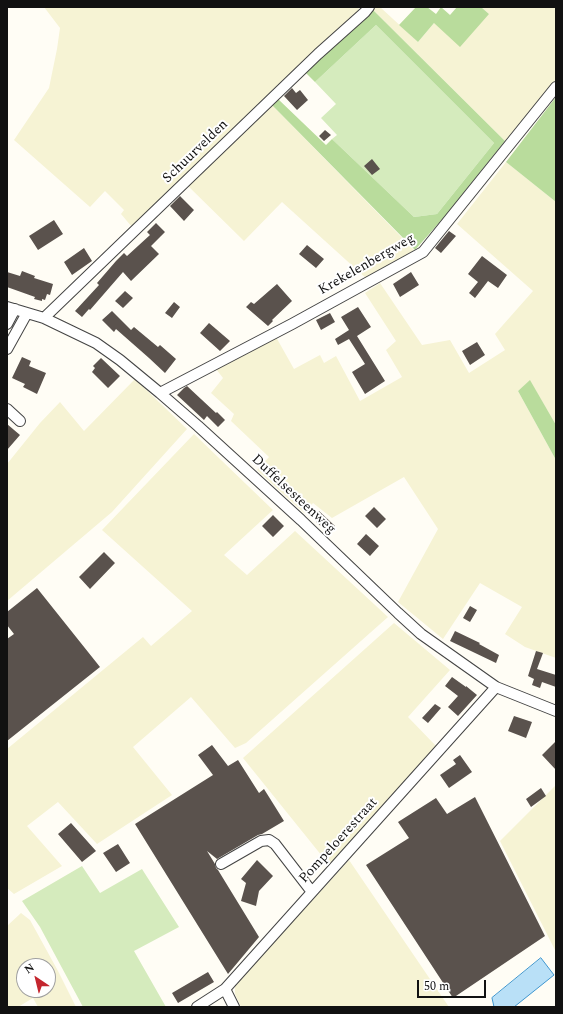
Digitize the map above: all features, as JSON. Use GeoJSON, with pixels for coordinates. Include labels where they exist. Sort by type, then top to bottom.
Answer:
{"type":"FeatureCollection","features":[{"type":"Feature","properties":{"kind":"street","name":"Schuurvelden"},"geometry":{"type":"LineString","coordinates":[[44,318],[318,54],[369,7]]}},
{"type":"Feature","properties":{"kind":"street","name":"Krekelenbergweg"},"geometry":{"type":"LineString","coordinates":[[160,393],[292,324],[423,252],[556,87]]}},
{"type":"Feature","properties":{"kind":"street","name":"Duffelsesteenweg"},"geometry":{"type":"LineString","coordinates":[[11,308],[44,318],[96,343],[120,360],[198,426],[421,634],[496,688],[556,711]]}},
{"type":"Feature","properties":{"kind":"street"},"geometry":{"type":"LineString","coordinates":[[7,324],[11,308]]}},
{"type":"Feature","properties":{"kind":"street"},"geometry":{"type":"LineString","coordinates":[[7,349],[27,313]]}},
{"type":"Feature","properties":{"kind":"street"},"geometry":{"type":"LineString","coordinates":[[7,409],[20,421]]}},
{"type":"Feature","properties":{"kind":"street","name":"Pompeloerestraat"},"geometry":{"type":"LineString","coordinates":[[197,1007],[225,989],[496,688]]}},
{"type":"Feature","properties":{"kind":"street"},"geometry":{"type":"LineString","coordinates":[[221,864],[261,840],[269,840],[276,844],[312,892]]}},
{"type":"Feature","properties":{"kind":"street"},"geometry":{"type":"LineString","coordinates":[[225,989],[234,1007]]}},
{"type":"Feature","properties":{"kind":"shaded area"},"geometry":{"type":"Polygon","coordinates":[[[44,7],[359,7],[358,13],[132,227],[121,214],[124,210],[105,191],[90,207],[14,140],[49,88],[60,28],[44,7]]]}},
{"type":"Feature","properties":{"kind":"shaded area"},"geometry":{"type":"Polygon","coordinates":[[[374,7],[380,7],[418,42],[434,23],[489,14],[481,7],[556,7],[556,80],[505,141],[372,9],[374,7]]]}},
{"type":"Feature","properties":{"kind":"shaded area"},"geometry":{"type":"Polygon","coordinates":[[[272,105],[414,250],[416,249],[367,279],[282,202],[244,241],[186,184],[272,105]]]}},
{"type":"Feature","properties":{"kind":"shaded area"},"geometry":{"type":"Polygon","coordinates":[[[506,162],[556,202],[556,425],[530,381],[518,391],[556,460],[556,658],[525,647],[505,634],[522,607],[480,583],[443,639],[398,602],[438,529],[404,477],[332,518],[313,503],[304,513],[257,470],[269,457],[231,421],[234,414],[211,393],[223,378],[216,369],[276,337],[294,369],[320,355],[324,363],[336,356],[360,401],[402,377],[386,350],[396,341],[365,293],[380,283],[422,345],[450,340],[469,373],[505,350],[495,334],[533,291],[457,224],[506,162]]]}},
{"type":"Feature","properties":{"kind":"shaded area"},"geometry":{"type":"Polygon","coordinates":[[[135,379],[187,429],[112,512],[7,601],[7,464],[40,423],[60,402],[84,431],[135,379]]]}},
{"type":"Feature","properties":{"kind":"shaded area"},"geometry":{"type":"Polygon","coordinates":[[[194,434],[273,510],[224,555],[247,575],[295,531],[388,617],[246,743],[235,748],[191,697],[133,747],[172,795],[97,844],[58,802],[27,826],[62,866],[14,894],[7,888],[7,749],[143,637],[151,646],[192,611],[102,530],[194,434]]]}},
{"type":"Feature","properties":{"kind":"shaded area"},"geometry":{"type":"Polygon","coordinates":[[[394,623],[450,670],[408,717],[437,747],[330,866],[243,758],[394,623]]]}},
{"type":"Feature","properties":{"kind":"shaded area"},"geometry":{"type":"Polygon","coordinates":[[[556,785],[556,952],[500,841],[556,785]]]}},
{"type":"Feature","properties":{"kind":"shaded area"},"geometry":{"type":"Polygon","coordinates":[[[349,860],[449,1007],[241,1007],[235,994],[235,985],[349,860]]]}},
{"type":"Feature","properties":{"kind":"shaded area"},"geometry":{"type":"Polygon","coordinates":[[[21,913],[30,920],[51,958],[16,958],[16,998],[33,998],[18,1007],[7,1007],[7,926],[21,913]]]}},
{"type":"Feature","properties":{"kind":"shaded area"},"geometry":{"type":"Polygon","coordinates":[[[56,967],[76,1007],[38,1007],[33,998],[56,998],[56,967]]]}},
{"type":"Feature","properties":{"kind":"green space"},"geometry":{"type":"Polygon","coordinates":[[[416,7],[427,7],[436,14],[441,7],[450,15],[457,7],[481,7],[489,14],[460,47],[434,23],[418,42],[399,25],[416,7]]]}},
{"type":"Feature","properties":{"kind":"green space"},"geometry":{"type":"Polygon","coordinates":[[[372,9],[505,141],[445,216],[415,250],[272,105],[278,99],[326,145],[332,139],[414,217],[437,214],[494,143],[376,25],[315,82],[305,72],[372,9]]]}},
{"type":"Feature","properties":{"kind":"green space"},"geometry":{"type":"Polygon","coordinates":[[[376,25],[494,143],[437,214],[414,217],[332,139],[337,135],[321,118],[336,104],[315,82],[376,25]]]}},
{"type":"Feature","properties":{"kind":"green space"},"geometry":{"type":"Polygon","coordinates":[[[556,97],[556,202],[506,162],[556,97]]]}},
{"type":"Feature","properties":{"kind":"green space"},"geometry":{"type":"Polygon","coordinates":[[[530,380],[556,425],[556,460],[518,391],[530,380]]]}},
{"type":"Feature","properties":{"kind":"green space"},"geometry":{"type":"Polygon","coordinates":[[[82,866],[100,893],[142,869],[179,927],[134,951],[166,1007],[83,1007],[40,927],[22,901],[82,866]]]}},
{"type":"Feature","properties":{"kind":"water"},"geometry":{"type":"Polygon","coordinates":[[[541,958],[554,975],[514,1007],[494,1007],[492,998],[541,958]]]}},
{"type":"Feature","properties":{"kind":"building"},"geometry":{"type":"Polygon","coordinates":[[[292,88],[296,93],[300,90],[308,100],[297,110],[284,96],[292,88]]]}},
{"type":"Feature","properties":{"kind":"building"},"geometry":{"type":"Polygon","coordinates":[[[325,130],[331,135],[324,141],[319,136],[325,130]]]}},
{"type":"Feature","properties":{"kind":"building"},"geometry":{"type":"Polygon","coordinates":[[[372,159],[380,169],[372,175],[364,166],[372,159]]]}},
{"type":"Feature","properties":{"kind":"building"},"geometry":{"type":"Polygon","coordinates":[[[180,196],[194,210],[184,221],[170,206],[180,196]]]}},
{"type":"Feature","properties":{"kind":"building"},"geometry":{"type":"Polygon","coordinates":[[[54,220],[63,234],[38,250],[29,236],[54,220]]]}},
{"type":"Feature","properties":{"kind":"building"},"geometry":{"type":"Polygon","coordinates":[[[156,223],[165,232],[151,246],[159,254],[131,281],[123,272],[82,317],[75,311],[99,285],[97,283],[124,253],[127,256],[150,235],[147,232],[156,223]]]}},
{"type":"Feature","properties":{"kind":"building"},"geometry":{"type":"Polygon","coordinates":[[[449,231],[456,236],[441,253],[435,248],[449,231]]]}},
{"type":"Feature","properties":{"kind":"building"},"geometry":{"type":"Polygon","coordinates":[[[307,245],[324,259],[316,268],[299,254],[307,245]]]}},
{"type":"Feature","properties":{"kind":"building"},"geometry":{"type":"Polygon","coordinates":[[[84,248],[92,261],[72,275],[64,262],[84,248]]]}},
{"type":"Feature","properties":{"kind":"building"},"geometry":{"type":"Polygon","coordinates":[[[482,256],[507,275],[498,288],[488,281],[475,298],[469,293],[478,282],[468,274],[482,256]]]}},
{"type":"Feature","properties":{"kind":"building"},"geometry":{"type":"Polygon","coordinates":[[[22,271],[35,276],[34,278],[53,284],[50,295],[47,294],[45,300],[42,299],[42,301],[34,299],[35,297],[7,287],[7,272],[20,276],[22,271]]]}},
{"type":"Feature","properties":{"kind":"building"},"geometry":{"type":"Polygon","coordinates":[[[411,272],[419,285],[400,297],[393,284],[411,272]]]}},
{"type":"Feature","properties":{"kind":"building"},"geometry":{"type":"Polygon","coordinates":[[[277,284],[292,301],[272,320],[273,321],[268,326],[246,307],[251,302],[254,304],[277,284]]]}},
{"type":"Feature","properties":{"kind":"building"},"geometry":{"type":"Polygon","coordinates":[[[125,291],[133,298],[123,308],[115,301],[125,291]]]}},
{"type":"Feature","properties":{"kind":"building"},"geometry":{"type":"Polygon","coordinates":[[[174,302],[180,307],[172,318],[165,313],[174,302]]]}},
{"type":"Feature","properties":{"kind":"building"},"geometry":{"type":"Polygon","coordinates":[[[358,307],[371,327],[357,336],[385,381],[365,394],[352,372],[365,364],[349,339],[338,345],[335,339],[349,330],[341,317],[358,307]]]}},
{"type":"Feature","properties":{"kind":"building"},"geometry":{"type":"Polygon","coordinates":[[[112,311],[131,330],[134,327],[158,347],[160,345],[176,359],[165,373],[116,329],[114,332],[102,320],[112,311]]]}},
{"type":"Feature","properties":{"kind":"building"},"geometry":{"type":"Polygon","coordinates":[[[330,313],[335,322],[321,330],[316,320],[330,313]]]}},
{"type":"Feature","properties":{"kind":"building"},"geometry":{"type":"Polygon","coordinates":[[[209,323],[230,341],[220,351],[200,333],[209,323]]]}},
{"type":"Feature","properties":{"kind":"building"},"geometry":{"type":"Polygon","coordinates":[[[477,342],[485,355],[470,365],[462,351],[477,342]]]}},
{"type":"Feature","properties":{"kind":"building"},"geometry":{"type":"Polygon","coordinates":[[[22,357],[31,361],[29,366],[46,373],[37,394],[23,387],[25,384],[12,378],[22,357]]]}},
{"type":"Feature","properties":{"kind":"building"},"geometry":{"type":"Polygon","coordinates":[[[101,358],[120,376],[108,388],[92,372],[95,368],[93,366],[101,358]]]}},
{"type":"Feature","properties":{"kind":"building"},"geometry":{"type":"Polygon","coordinates":[[[187,386],[225,420],[218,427],[207,416],[204,420],[177,395],[187,386]]]}},
{"type":"Feature","properties":{"kind":"building"},"geometry":{"type":"Polygon","coordinates":[[[7,424],[20,435],[7,450],[7,424]]]}},
{"type":"Feature","properties":{"kind":"building"},"geometry":{"type":"Polygon","coordinates":[[[374,507],[386,519],[377,528],[365,516],[374,507]]]}},
{"type":"Feature","properties":{"kind":"building"},"geometry":{"type":"Polygon","coordinates":[[[319,511],[335,526],[329,533],[316,522],[317,521],[313,517],[319,511]]]}},
{"type":"Feature","properties":{"kind":"building"},"geometry":{"type":"Polygon","coordinates":[[[273,515],[284,526],[273,537],[262,526],[273,515]]]}},
{"type":"Feature","properties":{"kind":"building"},"geometry":{"type":"Polygon","coordinates":[[[366,534],[379,546],[370,556],[357,544],[366,534]]]}},
{"type":"Feature","properties":{"kind":"building"},"geometry":{"type":"Polygon","coordinates":[[[104,552],[115,563],[90,589],[79,577],[104,552]]]}},
{"type":"Feature","properties":{"kind":"building"},"geometry":{"type":"Polygon","coordinates":[[[37,588],[100,667],[7,741],[7,639],[14,634],[7,625],[7,612],[37,588]]]}},
{"type":"Feature","properties":{"kind":"building"},"geometry":{"type":"Polygon","coordinates":[[[470,606],[477,610],[470,622],[463,618],[470,606]]]}},
{"type":"Feature","properties":{"kind":"building"},"geometry":{"type":"Polygon","coordinates":[[[455,631],[480,643],[479,644],[499,655],[496,663],[450,641],[455,631]]]}},
{"type":"Feature","properties":{"kind":"building"},"geometry":{"type":"Polygon","coordinates":[[[536,651],[543,653],[537,669],[556,675],[556,687],[542,682],[540,688],[532,685],[534,679],[528,676],[536,651]]]}},
{"type":"Feature","properties":{"kind":"building"},"geometry":{"type":"Polygon","coordinates":[[[452,677],[477,695],[458,716],[448,707],[458,696],[445,686],[452,677]]]}},
{"type":"Feature","properties":{"kind":"building"},"geometry":{"type":"Polygon","coordinates":[[[435,704],[441,708],[428,723],[422,718],[435,704]]]}},
{"type":"Feature","properties":{"kind":"building"},"geometry":{"type":"Polygon","coordinates":[[[514,716],[532,722],[526,738],[508,731],[514,716]]]}},
{"type":"Feature","properties":{"kind":"building"},"geometry":{"type":"Polygon","coordinates":[[[556,741],[556,770],[542,755],[556,741]]]}},
{"type":"Feature","properties":{"kind":"building"},"geometry":{"type":"Polygon","coordinates":[[[212,745],[228,766],[238,760],[259,793],[264,789],[284,821],[217,859],[207,851],[259,937],[228,974],[135,824],[213,775],[198,755],[212,745]]]}},
{"type":"Feature","properties":{"kind":"building"},"geometry":{"type":"Polygon","coordinates":[[[460,755],[472,772],[449,788],[440,775],[456,764],[453,760],[460,755]]]}},
{"type":"Feature","properties":{"kind":"building"},"geometry":{"type":"Polygon","coordinates":[[[541,788],[546,796],[531,807],[526,799],[541,788]]]}},
{"type":"Feature","properties":{"kind":"building"},"geometry":{"type":"Polygon","coordinates":[[[475,797],[545,936],[453,998],[366,865],[409,838],[398,822],[436,798],[447,814],[475,797]]]}},
{"type":"Feature","properties":{"kind":"building"},"geometry":{"type":"Polygon","coordinates":[[[71,823],[96,851],[82,862],[58,834],[71,823]]]}},
{"type":"Feature","properties":{"kind":"building"},"geometry":{"type":"Polygon","coordinates":[[[118,844],[130,863],[116,872],[103,853],[118,844]]]}},
{"type":"Feature","properties":{"kind":"building"},"geometry":{"type":"Polygon","coordinates":[[[257,860],[273,876],[259,891],[256,906],[241,901],[246,883],[241,879],[257,860]]]}},
{"type":"Feature","properties":{"kind":"building"},"geometry":{"type":"Polygon","coordinates":[[[208,972],[214,982],[178,1003],[172,993],[208,972]]]}}]}
